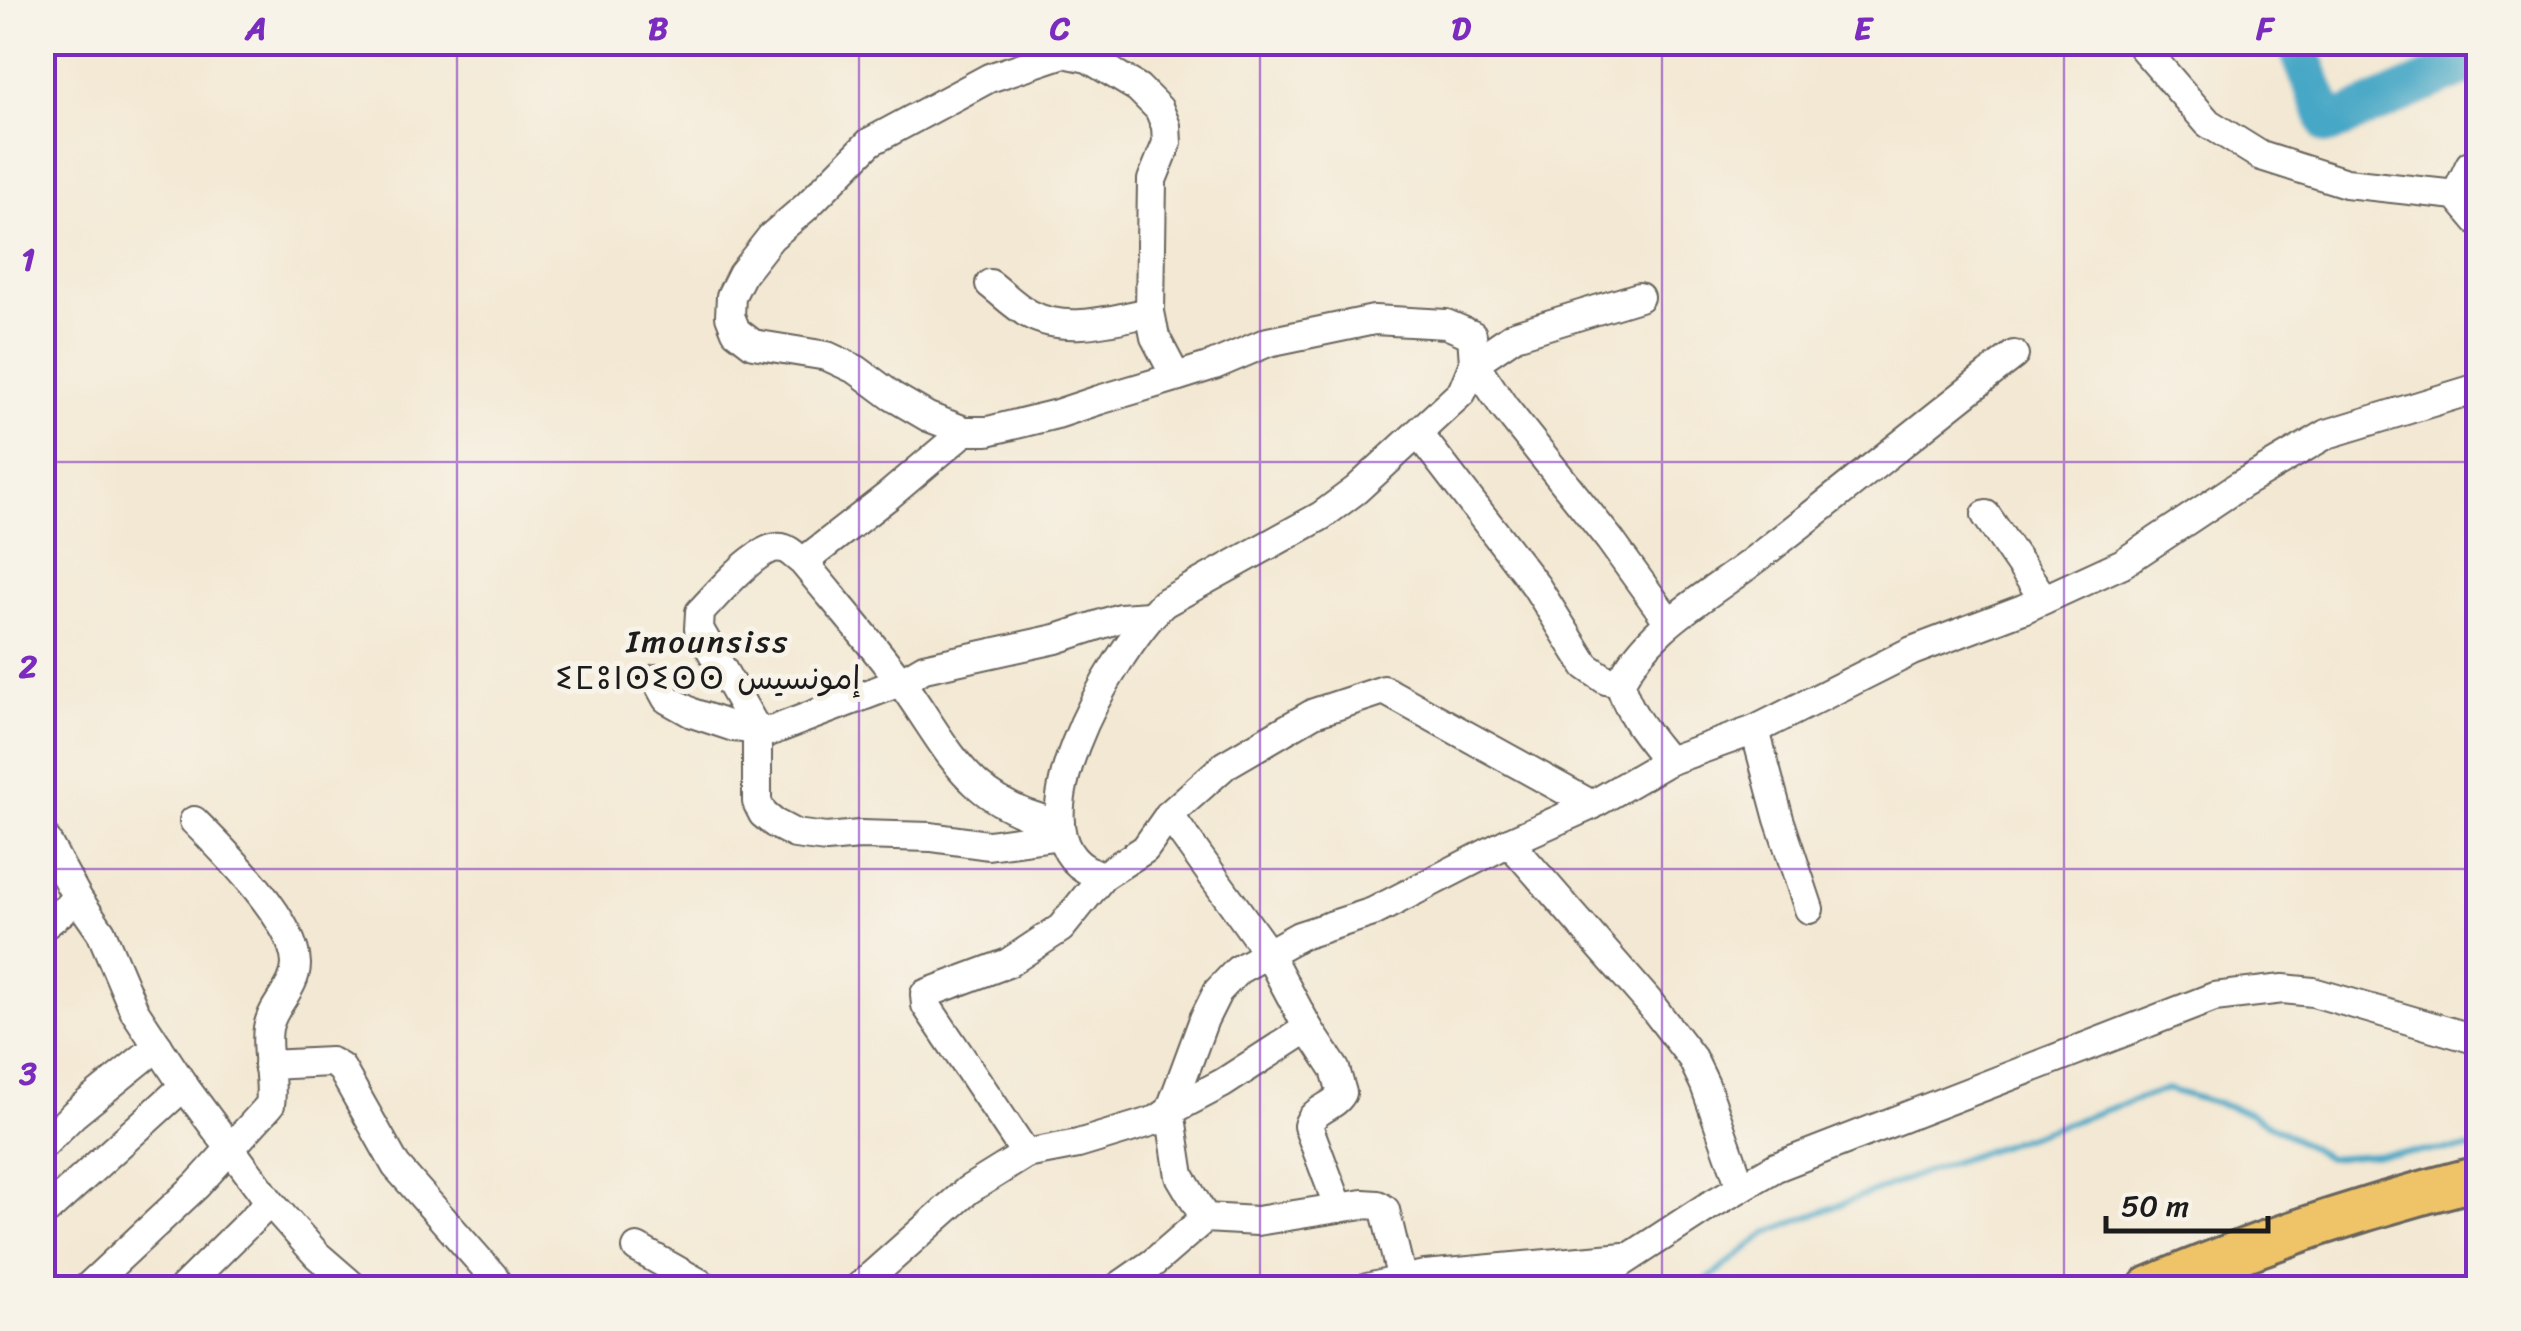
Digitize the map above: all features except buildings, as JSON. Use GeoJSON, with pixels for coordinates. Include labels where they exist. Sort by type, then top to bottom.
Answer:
{"type":"FeatureCollection","features":[{"type":"Feature","properties":{"kind":"highway"},"geometry":{"type":"LineString","coordinates":[[2150,1288],[2292,1230],[2388,1200],[2478,1178]]}},
{"type":"Feature","properties":{"kind":"highway"},"geometry":{"type":"LineString","coordinates":[[2217,1288],[2386,1230],[2478,1208]]}},
{"type":"Feature","properties":{"kind":"street"},"geometry":{"type":"LineString","coordinates":[[2138,42],[2208,123],[2261,156],[2346,183],[2456,195],[2478,221]]}},
{"type":"Feature","properties":{"kind":"street"},"geometry":{"type":"LineString","coordinates":[[1103,876],[1084,871],[1071,855],[1061,829],[1060,806],[1082,724],[1119,659],[1149,616],[1164,603],[1338,505],[1462,392],[1474,363],[1472,335],[1446,324],[1374,320],[1268,342],[1176,377],[1057,414],[965,432],[928,418],[857,370],[827,356],[752,344],[736,331],[730,316],[731,296],[742,274],[771,236],[806,207],[870,142],[989,78],[1064,53],[1088,58],[1138,88],[1159,109],[1166,126],[1167,142],[1152,180],[1150,312],[1156,337],[1176,377]]}},
{"type":"Feature","properties":{"kind":"street"},"geometry":{"type":"LineString","coordinates":[[2456,195],[2476,156]]}},
{"type":"Feature","properties":{"kind":"street"},"geometry":{"type":"LineString","coordinates":[[990,284],[1031,315],[1065,324],[1096,324],[1150,312]]}},
{"type":"Feature","properties":{"kind":"street"},"geometry":{"type":"LineString","coordinates":[[1474,363],[1515,335],[1639,298]]}},
{"type":"Feature","properties":{"kind":"street"},"geometry":{"type":"LineString","coordinates":[[1668,761],[1632,714],[1620,683],[1632,659],[1668,622],[2014,355]]}},
{"type":"Feature","properties":{"kind":"street"},"geometry":{"type":"LineString","coordinates":[[1474,363],[1668,622]]}},
{"type":"Feature","properties":{"kind":"street"},"geometry":{"type":"LineString","coordinates":[[1206,1218],[1180,1176],[1170,1111],[1204,1019],[1218,991],[1238,970],[1299,936],[1372,912],[1509,842],[1592,805],[1668,761],[1755,730],[1912,650],[2044,599],[2123,563],[2240,485],[2327,434],[2478,388]]}},
{"type":"Feature","properties":{"kind":"street"},"geometry":{"type":"LineString","coordinates":[[803,562],[965,432]]}},
{"type":"Feature","properties":{"kind":"street"},"geometry":{"type":"LineString","coordinates":[[1418,432],[1536,586],[1586,666],[1606,680],[1620,683]]}},
{"type":"Feature","properties":{"kind":"street"},"geometry":{"type":"LineString","coordinates":[[1986,514],[2044,599]]}},
{"type":"Feature","properties":{"kind":"street"},"geometry":{"type":"LineString","coordinates":[[784,548],[803,562],[900,682],[967,778],[1016,808],[1061,829],[988,845],[931,837],[826,838],[796,834],[763,814],[757,802],[757,730],[697,621],[700,612],[767,549],[784,548]]}},
{"type":"Feature","properties":{"kind":"street"},"geometry":{"type":"LineString","coordinates":[[656,679],[668,699],[692,713],[734,727],[772,731],[950,660],[1040,643],[1120,618],[1149,616]]}},
{"type":"Feature","properties":{"kind":"street"},"geometry":{"type":"LineString","coordinates":[[1026,1154],[926,1005],[924,996],[1028,952],[1069,920],[1103,876],[1145,848],[1169,815],[1225,765],[1314,713],[1384,690],[1592,805]]}},
{"type":"Feature","properties":{"kind":"street"},"geometry":{"type":"LineString","coordinates":[[1755,730],[1779,819],[1810,909]]}},
{"type":"Feature","properties":{"kind":"street"},"geometry":{"type":"LineString","coordinates":[[1169,815],[1268,953],[1335,1069],[1342,1090],[1339,1100],[1309,1120],[1308,1126],[1339,1208]]}},
{"type":"Feature","properties":{"kind":"street"},"geometry":{"type":"LineString","coordinates":[[86,1288],[197,1184],[270,1105],[268,1026],[293,980],[293,952],[250,878],[194,821]]}},
{"type":"Feature","properties":{"kind":"street"},"geometry":{"type":"LineString","coordinates":[[42,832],[78,899],[101,932],[134,1010],[184,1086],[270,1202],[317,1255],[355,1288]]}},
{"type":"Feature","properties":{"kind":"street"},"geometry":{"type":"LineString","coordinates":[[1509,842],[1648,1001],[1692,1058],[1706,1085],[1741,1187]]}},
{"type":"Feature","properties":{"kind":"street"},"geometry":{"type":"LineString","coordinates":[[42,927],[78,899]]}},
{"type":"Feature","properties":{"kind":"street"},"geometry":{"type":"LineString","coordinates":[[1583,1288],[1776,1167],[2214,998],[2284,989],[2313,992],[2478,1040]]}},
{"type":"Feature","properties":{"kind":"street"},"geometry":{"type":"LineString","coordinates":[[858,1288],[968,1190],[1026,1154],[1078,1144],[1157,1120],[1223,1084],[1308,1028]]}},
{"type":"Feature","properties":{"kind":"street"},"geometry":{"type":"LineString","coordinates":[[48,1127],[158,1046]]}},
{"type":"Feature","properties":{"kind":"street"},"geometry":{"type":"LineString","coordinates":[[268,1065],[331,1062],[341,1068],[396,1166],[493,1276],[499,1288]]}},
{"type":"Feature","properties":{"kind":"street"},"geometry":{"type":"LineString","coordinates":[[42,1215],[184,1086]]}},
{"type":"Feature","properties":{"kind":"street"},"geometry":{"type":"LineString","coordinates":[[183,1288],[270,1202]]}},
{"type":"Feature","properties":{"kind":"street"},"geometry":{"type":"LineString","coordinates":[[1116,1288],[1206,1218],[1257,1221],[1363,1204],[1386,1210],[1402,1280]]}},
{"type":"Feature","properties":{"kind":"street"},"geometry":{"type":"LineString","coordinates":[[637,1248],[708,1288]]}},
{"type":"Feature","properties":{"kind":"street"},"geometry":{"type":"LineString","coordinates":[[1367,1288],[1402,1280],[1632,1256]]}},
{"type":"Feature","properties":{"kind":"waterway"},"geometry":{"type":"LineString","coordinates":[[2296,42],[2329,125],[2478,60]]}},
{"type":"Feature","properties":{"kind":"waterway"},"geometry":{"type":"LineString","coordinates":[[1697,1288],[1768,1232],[1933,1169],[2167,1089],[2249,1113],[2328,1158],[2478,1148]]}},
{"type":"Feature","properties":{"kind":"district","name":"Imounsiss ⵉⵎⵓⵏⵙⵉⵙⵙ إمونسيس"},"geometry":{"type":"Point","coordinates":[708,660]}}]}
